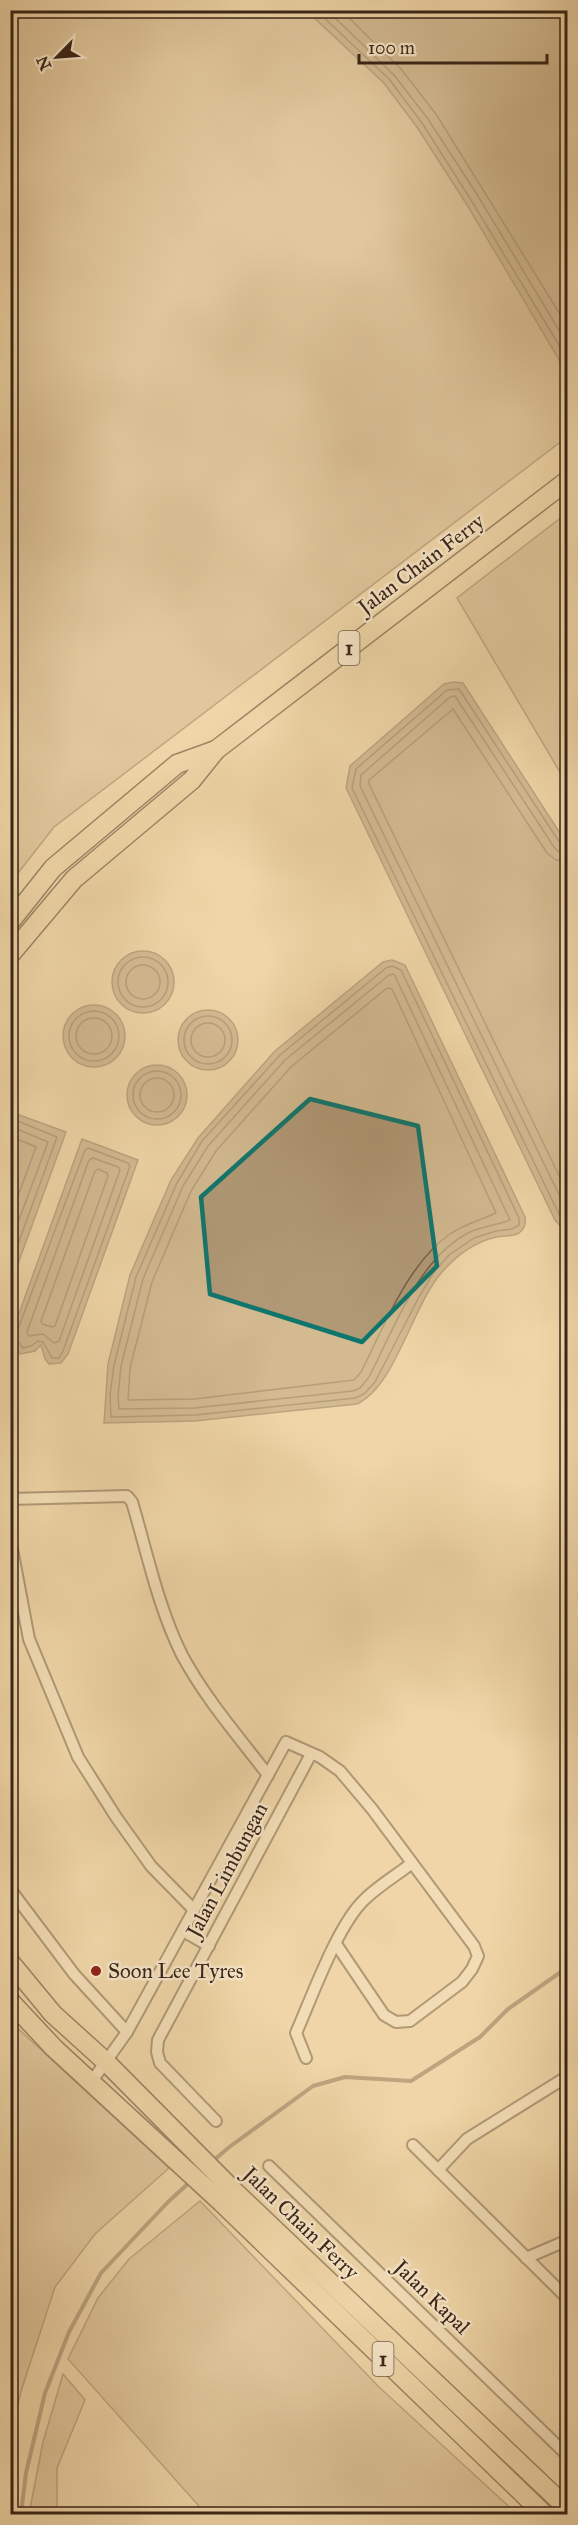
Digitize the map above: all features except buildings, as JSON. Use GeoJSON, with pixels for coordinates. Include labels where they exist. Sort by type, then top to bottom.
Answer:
{"type":"FeatureCollection","features":[{"type":"Feature","properties":{"kind":"highway","name":"Jalan Chain Ferry"},"geometry":{"type":"LineString","coordinates":[[10,955],[74,879],[192,780],[216,750],[567,480]]}},
{"type":"Feature","properties":{"kind":"highway","name":"Jalan Chain Ferry"},"geometry":{"type":"LineString","coordinates":[[10,921],[53,868],[177,764],[216,750]]}},
{"type":"Feature","properties":{"kind":"highway","name":"Jalan Chain Ferry"},"geometry":{"type":"LineString","coordinates":[[10,1962],[53,2014],[106,2062],[144,2101],[228,2197],[544,2514]]}},
{"type":"Feature","properties":{"kind":"highway","name":"Jalan Chain Ferry"},"geometry":{"type":"LineString","coordinates":[[10,2001],[54,2048],[129,2117],[228,2197],[561,2507]]}},
{"type":"Feature","properties":{"kind":"street"},"geometry":{"type":"LineString","coordinates":[[10,1499],[127,1496],[132,1502],[166,1616],[183,1655],[218,1710],[268,1775]]}},
{"type":"Feature","properties":{"kind":"street"},"geometry":{"type":"LineString","coordinates":[[10,1538],[29,1639],[78,1757],[116,1817],[151,1866],[194,1910]]}},
{"type":"Feature","properties":{"kind":"street","name":"Jalan Limbungan"},"geometry":{"type":"LineString","coordinates":[[92,2081],[127,2032],[286,1742],[311,1754],[158,2040],[157,2052],[160,2063],[216,2121]]}},
{"type":"Feature","properties":{"kind":"street"},"geometry":{"type":"LineString","coordinates":[[311,1754],[340,1771],[474,1946],[478,1956],[462,1982],[410,2021],[396,2022],[384,2015],[336,1944]]}},
{"type":"Feature","properties":{"kind":"street"},"geometry":{"type":"LineString","coordinates":[[306,2058],[296,2033],[336,1944],[355,1910],[365,1899],[412,1863]]}},
{"type":"Feature","properties":{"kind":"street"},"geometry":{"type":"LineString","coordinates":[[10,1889],[74,1974],[127,2032]]}},
{"type":"Feature","properties":{"kind":"street"},"geometry":{"type":"LineString","coordinates":[[183,1931],[209,1946]]}},
{"type":"Feature","properties":{"kind":"street"},"geometry":{"type":"LineString","coordinates":[[438,2170],[467,2139],[567,2076]]}},
{"type":"Feature","properties":{"kind":"street"},"geometry":{"type":"LineString","coordinates":[[413,2145],[567,2299]]}},
{"type":"Feature","properties":{"kind":"street","name":"Jalan Kapal"},"geometry":{"type":"LineString","coordinates":[[269,2166],[567,2456]]}},
{"type":"Feature","properties":{"kind":"street"},"geometry":{"type":"LineString","coordinates":[[526,2258],[567,2240]]}},
{"type":"Feature","properties":{"kind":"highlighted area"},"geometry":{"type":"Polygon","coordinates":[[[310,1099],[418,1126],[437,1266],[362,1342],[210,1294],[201,1197],[310,1099]]]}},
{"type":"Feature","properties":{"kind":"shaded area"},"geometry":{"type":"Polygon","coordinates":[[[11,11],[307,11],[384,83],[417,127],[466,203],[568,373],[567,437],[54,827],[11,882],[11,11]]]}},
{"type":"Feature","properties":{"kind":"shaded area"},"geometry":{"type":"Polygon","coordinates":[[[567,513],[567,784],[457,598],[567,513]]]}},
{"type":"Feature","properties":{"kind":"shaded area"},"geometry":{"type":"Polygon","coordinates":[[[11,2022],[169,2168],[95,2234],[55,2287],[22,2388],[11,2431],[11,2022]]]}},
{"type":"Feature","properties":{"kind":"shaded area"},"geometry":{"type":"Polygon","coordinates":[[[200,2201],[379,2387],[517,2514],[206,2514],[68,2359],[98,2298],[129,2259],[200,2201]]]}},
{"type":"Feature","properties":{"kind":"shaded area"},"geometry":{"type":"Polygon","coordinates":[[[63,2374],[85,2400],[57,2468],[57,2514],[29,2514],[43,2442],[63,2374]]]}},
{"type":"Feature","properties":{"kind":"water"},"geometry":{"type":"Polygon","coordinates":[[[559,10],[568,18],[567,373],[466,203],[417,127],[384,83],[307,11],[559,10]]]}},
{"type":"Feature","properties":{"kind":"water"},"geometry":{"type":"Polygon","coordinates":[[[463,683],[567,844],[567,1233],[555,1220],[346,788],[350,766],[444,684],[463,683]]]}},
{"type":"Feature","properties":{"kind":"water"},"geometry":{"type":"Polygon","coordinates":[[[143,951],[160,956],[165,960],[169,965],[174,982],[169,999],[165,1004],[160,1008],[143,1013],[126,1008],[121,1004],[117,999],[112,982],[117,965],[121,960],[126,956],[143,951]]]}},
{"type":"Feature","properties":{"kind":"water"},"geometry":{"type":"Polygon","coordinates":[[[392,960],[405,965],[525,1217],[524,1228],[516,1234],[496,1237],[467,1249],[443,1271],[422,1304],[383,1380],[371,1395],[357,1404],[195,1421],[104,1423],[108,1364],[130,1275],[171,1180],[198,1138],[275,1051],[383,962],[392,960]]]}},
{"type":"Feature","properties":{"kind":"water"},"geometry":{"type":"Polygon","coordinates":[[[88,1005],[100,1005],[116,1014],[123,1024],[125,1036],[123,1048],[116,1058],[100,1067],[88,1067],[77,1062],[68,1053],[63,1042],[63,1030],[68,1019],[77,1010],[88,1005]]]}},
{"type":"Feature","properties":{"kind":"water"},"geometry":{"type":"Polygon","coordinates":[[[202,1010],[214,1010],[225,1015],[233,1023],[238,1040],[236,1052],[225,1065],[214,1070],[202,1070],[191,1065],[183,1057],[178,1046],[178,1034],[183,1023],[191,1015],[202,1010]]]}},
{"type":"Feature","properties":{"kind":"water"},"geometry":{"type":"Polygon","coordinates":[[[151,1065],[163,1065],[174,1070],[182,1078],[187,1095],[185,1107],[174,1120],[163,1125],[151,1125],[140,1120],[132,1112],[127,1101],[127,1089],[132,1078],[140,1070],[151,1065]]]}},
{"type":"Feature","properties":{"kind":"water"},"geometry":{"type":"Polygon","coordinates":[[[11,1112],[66,1132],[11,1283],[10,1114],[11,1112]]]}},
{"type":"Feature","properties":{"kind":"water"},"geometry":{"type":"Polygon","coordinates":[[[82,1139],[138,1160],[68,1354],[61,1363],[49,1364],[41,1345],[35,1351],[20,1354],[14,1348],[12,1333],[82,1139]]]}},
{"type":"Feature","properties":{"kind":"waterway"},"geometry":{"type":"LineString","coordinates":[[213,2161],[313,2086],[345,2077],[411,2081],[480,2037],[508,2009],[568,1967]]}},
{"type":"Feature","properties":{"kind":"waterway"},"geometry":{"type":"LineString","coordinates":[[21,2514],[26,2473],[45,2393],[69,2332],[101,2273],[192,2180]]}},
{"type":"Feature","properties":{"kind":"place","name":"Soon Lee Tyres"},"geometry":{"type":"Point","coordinates":[96,1971]}}]}
